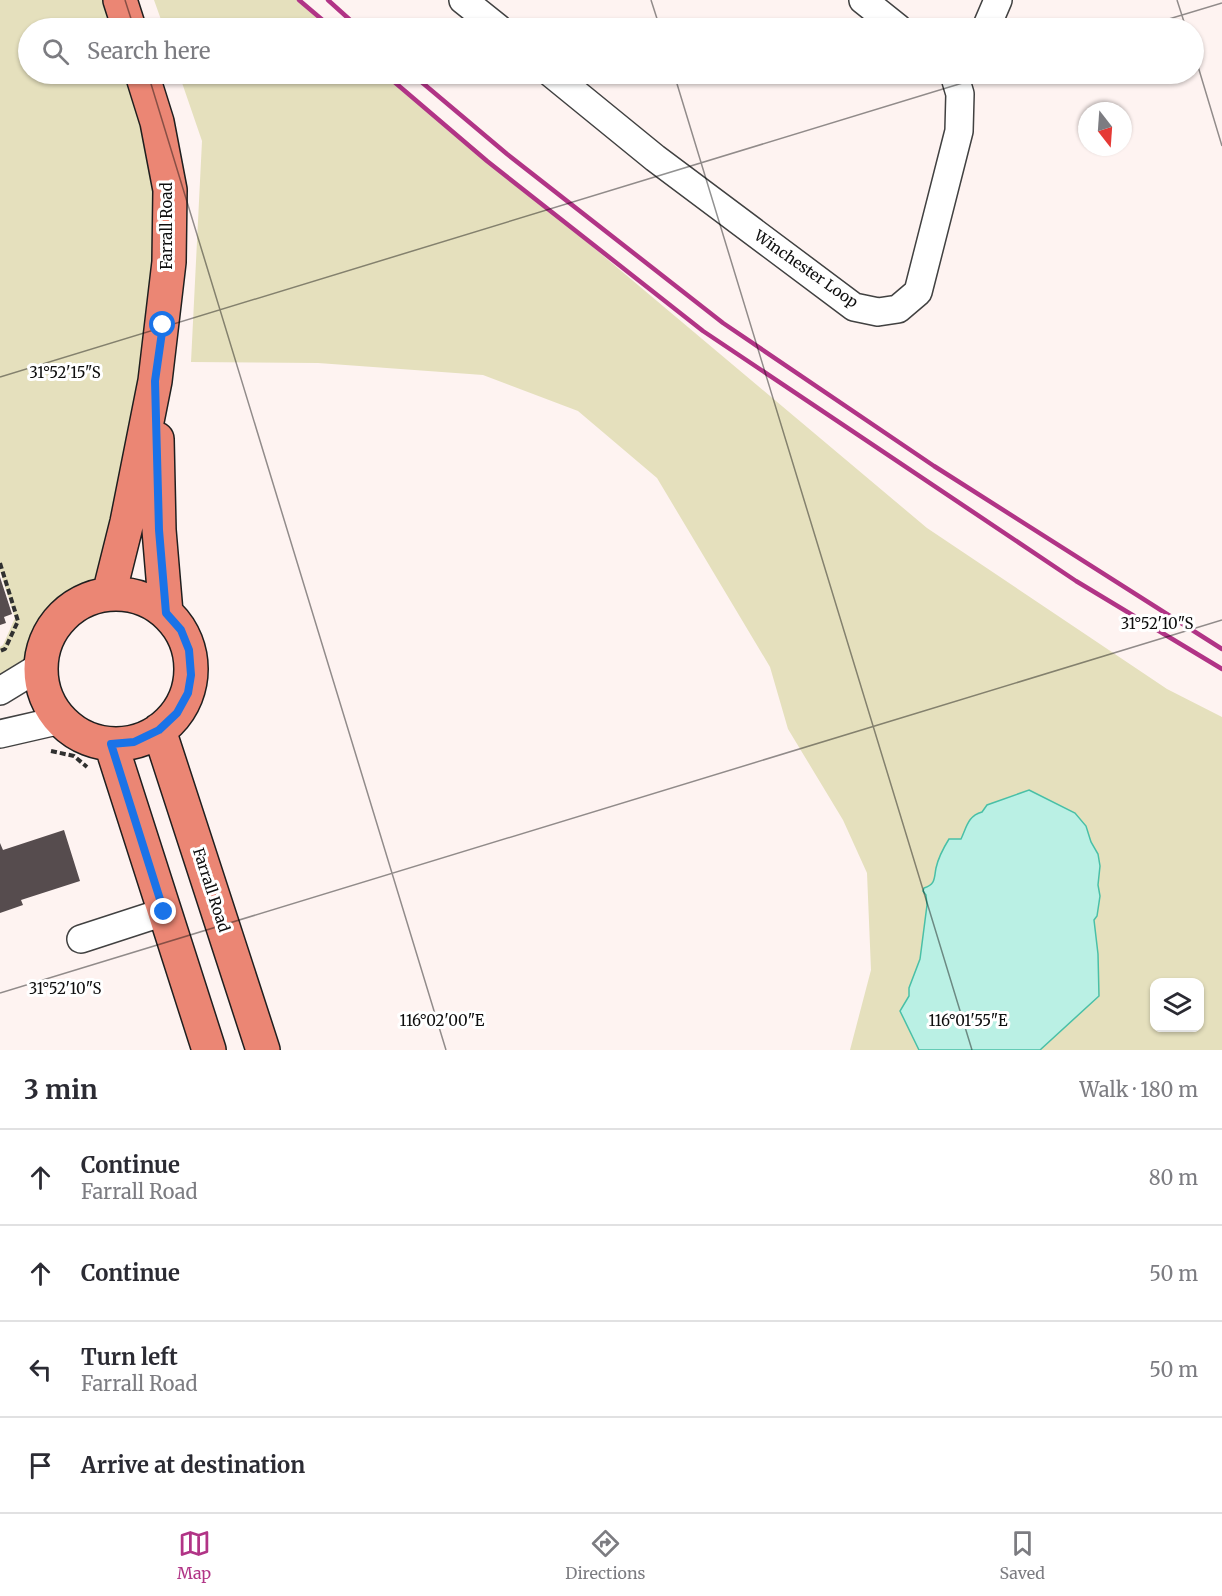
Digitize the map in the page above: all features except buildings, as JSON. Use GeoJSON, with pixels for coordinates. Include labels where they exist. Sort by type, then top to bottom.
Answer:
{"type":"FeatureCollection","features":[{"type":"Feature","properties":{"kind":"main road"},"geometry":{"type":"LineString","coordinates":[[120,0],[126,18]]}},
{"type":"Feature","properties":{"kind":"main road","name":"Farrall Road"},"geometry":{"type":"LineString","coordinates":[[109,594],[127,522],[155,381],[169,261],[170,190],[157,122],[145,84]]}},
{"type":"Feature","properties":{"kind":"main road","name":"Farrall Road"},"geometry":{"type":"LineString","coordinates":[[155,381],[159,530],[166,613]]}},
{"type":"Feature","properties":{"kind":"main road"},"geometry":{"type":"LineString","coordinates":[[109,594],[131,596],[147,601],[166,613],[181,630],[189,650],[191,675],[188,693],[177,713],[159,730],[134,742],[111,744],[93,741],[76,733],[61,720],[48,703],[43,686],[41,666],[45,645],[54,626],[70,610],[87,600],[109,594]]}},
{"type":"Feature","properties":{"kind":"main road","name":"Farrall Road"},"geometry":{"type":"LineString","coordinates":[[159,730],[263,1050]]}},
{"type":"Feature","properties":{"kind":"main road"},"geometry":{"type":"LineString","coordinates":[[111,744],[209,1050]]}},
{"type":"Feature","properties":{"kind":"street"},"geometry":{"type":"LineString","coordinates":[[463,0],[486,18]]}},
{"type":"Feature","properties":{"kind":"street"},"geometry":{"type":"LineString","coordinates":[[863,0],[886,18]]}},
{"type":"Feature","properties":{"kind":"street"},"geometry":{"type":"LineString","coordinates":[[990,18],[998,0]]}},
{"type":"Feature","properties":{"kind":"street","name":"Winchester Loop"},"geometry":{"type":"LineString","coordinates":[[564,84],[655,158],[854,307],[878,312],[898,309],[918,292],[959,131],[960,94],[957,84]]}},
{"type":"Feature","properties":{"kind":"street"},"geometry":{"type":"LineString","coordinates":[[0,691],[41,666]]}},
{"type":"Feature","properties":{"kind":"street"},"geometry":{"type":"LineString","coordinates":[[0,734],[61,720]]}},
{"type":"Feature","properties":{"kind":"street"},"geometry":{"type":"LineString","coordinates":[[81,939],[164,912]]}},
{"type":"Feature","properties":{"kind":"path"},"geometry":{"type":"LineString","coordinates":[[0,563],[18,621],[5,649],[0,651]]}},
{"type":"Feature","properties":{"kind":"path"},"geometry":{"type":"LineString","coordinates":[[42,750],[74,756],[85,764],[89,771]]}},
{"type":"Feature","properties":{"kind":"shaded area"},"geometry":{"type":"Polygon","coordinates":[[[0,0],[113,0],[120,18],[18,18],[18,84],[143,84],[170,190],[109,594],[82,604],[62,618],[49,638],[41,666],[0,691],[0,647],[15,618],[0,571],[0,0]]]}},
{"type":"Feature","properties":{"kind":"shaded area"},"geometry":{"type":"Polygon","coordinates":[[[154,0],[300,0],[322,18],[160,18],[154,0]]]}},
{"type":"Feature","properties":{"kind":"shaded area"},"geometry":{"type":"Polygon","coordinates":[[[182,84],[399,84],[927,528],[1167,689],[1222,717],[1222,1050],[850,1050],[871,970],[867,873],[843,820],[788,729],[770,667],[657,478],[578,411],[483,375],[318,363],[191,362],[202,141],[182,84]]]}},
{"type":"Feature","properties":{"kind":"water"},"geometry":{"type":"Polygon","coordinates":[[[1029,790],[1075,813],[1086,826],[1098,854],[1100,896],[1097,916],[1094,920],[1099,996],[1040,1050],[919,1050],[900,1011],[909,996],[909,988],[920,959],[927,905],[924,888],[931,885],[934,880],[938,861],[949,839],[961,839],[971,819],[982,812],[987,805],[1029,790]]]}},
{"type":"Feature","properties":{"kind":"railway"},"geometry":{"type":"LineString","coordinates":[[299,0],[320,18]]}},
{"type":"Feature","properties":{"kind":"railway"},"geometry":{"type":"LineString","coordinates":[[328,0],[348,18]]}},
{"type":"Feature","properties":{"kind":"railway"},"geometry":{"type":"LineString","coordinates":[[397,84],[487,161],[703,331],[1076,581],[1222,669]]}},
{"type":"Feature","properties":{"kind":"railway"},"geometry":{"type":"LineString","coordinates":[[424,84],[507,154],[723,323],[934,466],[1222,649]]}},
{"type":"Feature","properties":{"kind":"route"},"geometry":{"type":"LineString","coordinates":[[163,325],[155,381],[159,530],[166,613],[181,630],[189,650],[191,675],[188,693],[177,713],[159,730],[134,742],[111,744],[164,912]]}}]}
